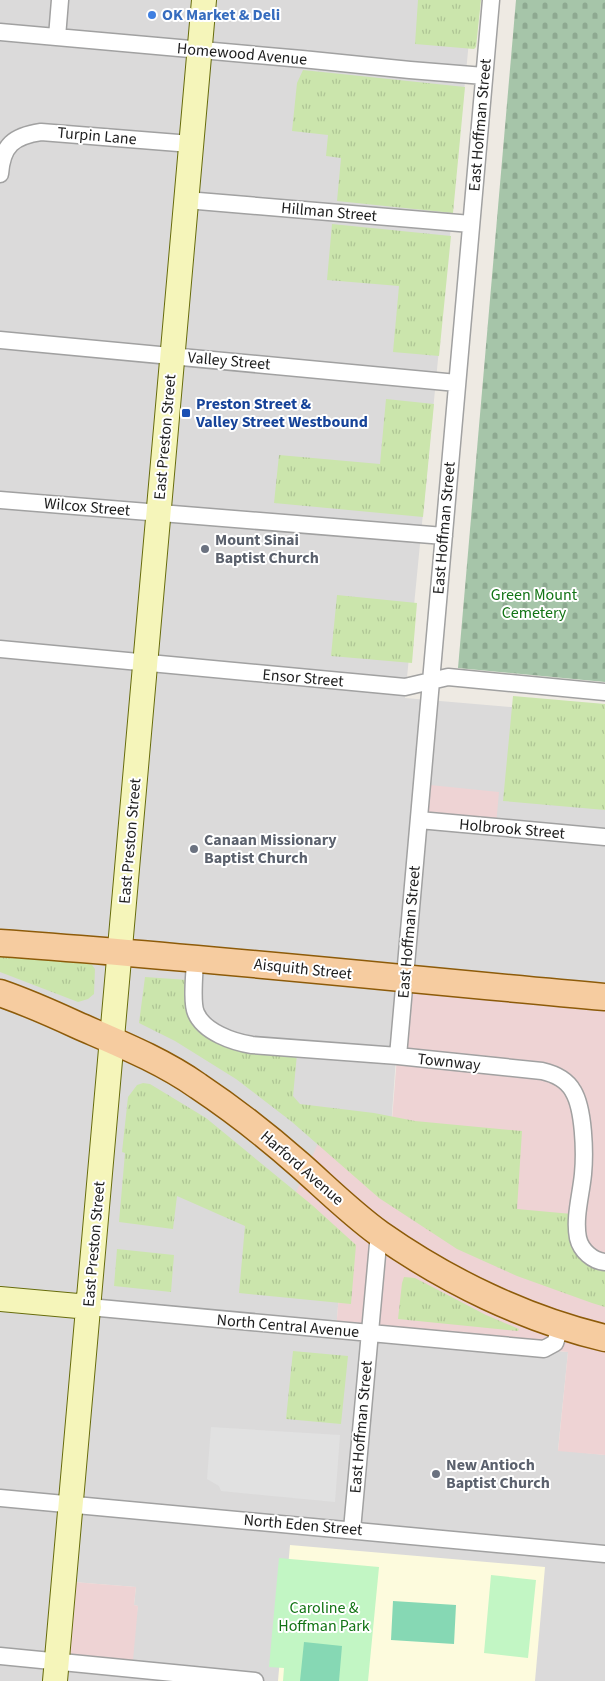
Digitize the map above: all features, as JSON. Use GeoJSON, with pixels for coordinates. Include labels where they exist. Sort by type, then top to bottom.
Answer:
{"type":"FeatureCollection","features":[{"type":"Feature","properties":{"kind":"main road","name":"East Preston Street"},"geometry":{"type":"LineString","coordinates":[[56,1671],[204,0]]}},
{"type":"Feature","properties":{"kind":"main road","name":"Aisquith Street"},"geometry":{"type":"LineString","coordinates":[[0,943],[195,958],[405,980],[605,998]]}},
{"type":"Feature","properties":{"kind":"main road","name":"Harford Avenue"},"geometry":{"type":"LineString","coordinates":[[0,993],[53,1013],[112,1039],[196,1084],[265,1134],[380,1233],[433,1268],[470,1288],[514,1308],[605,1338]]}},
{"type":"Feature","properties":{"kind":"main road","name":"North Central Avenue"},"geometry":{"type":"LineString","coordinates":[[0,1299],[89,1307]]}},
{"type":"Feature","properties":{"kind":"street"},"geometry":{"type":"LineString","coordinates":[[57,37],[60,0]]}},
{"type":"Feature","properties":{"kind":"street","name":"East Hoffman Street"},"geometry":{"type":"LineString","coordinates":[[398,1056],[490,0]]}},
{"type":"Feature","properties":{"kind":"street","name":"Homewood Avenue"},"geometry":{"type":"LineString","coordinates":[[0,32],[484,76]]}},
{"type":"Feature","properties":{"kind":"street","name":"Turpin Lane"},"geometry":{"type":"LineString","coordinates":[[0,174],[3,156],[7,147],[17,138],[28,134],[41,132],[191,144]]}},
{"type":"Feature","properties":{"kind":"street","name":"Hillman Street"},"geometry":{"type":"LineString","coordinates":[[186,200],[471,224]]}},
{"type":"Feature","properties":{"kind":"street","name":"Valley Street"},"geometry":{"type":"LineString","coordinates":[[0,340],[457,383]]}},
{"type":"Feature","properties":{"kind":"street","name":"Wilcox Street"},"geometry":{"type":"LineString","coordinates":[[0,500],[444,536]]}},
{"type":"Feature","properties":{"kind":"street","name":"Ensor Street"},"geometry":{"type":"LineString","coordinates":[[0,649],[405,687],[448,677],[605,692]]}},
{"type":"Feature","properties":{"kind":"street","name":"Holbrook Street"},"geometry":{"type":"LineString","coordinates":[[419,820],[605,837]]}},
{"type":"Feature","properties":{"kind":"street","name":"Townway"},"geometry":{"type":"LineString","coordinates":[[195,958],[194,1004],[196,1013],[210,1028],[228,1040],[252,1045],[398,1056],[542,1071],[563,1079],[574,1092],[583,1129],[585,1153],[578,1221],[579,1241],[590,1256],[598,1262],[605,1262]]}},
{"type":"Feature","properties":{"kind":"street","name":"East Hoffman Street"},"geometry":{"type":"LineString","coordinates":[[352,1530],[380,1233]]}},
{"type":"Feature","properties":{"kind":"street","name":"North Central Avenue"},"geometry":{"type":"LineString","coordinates":[[89,1307],[544,1349],[555,1343],[561,1325]]}},
{"type":"Feature","properties":{"kind":"street","name":"North Eden Street"},"geometry":{"type":"LineString","coordinates":[[0,1498],[605,1554]]}},
{"type":"Feature","properties":{"kind":"street"},"geometry":{"type":"LineString","coordinates":[[0,1656],[56,1671],[255,1681]]}},
{"type":"Feature","properties":{"kind":"shaded area"},"geometry":{"type":"Polygon","coordinates":[[[0,0],[473,0],[405,698],[605,715],[605,1001],[396,1057],[388,1170],[342,1258],[336,1330],[476,1345],[568,1352],[558,1450],[605,1455],[605,1681],[0,1681],[0,0]],[[61,1581],[137,1612],[138,1606],[134,1605],[136,1587],[61,1581]]]}},
{"type":"Feature","properties":{"kind":"shaded area"},"geometry":{"type":"Polygon","coordinates":[[[420,784],[499,792],[496,825],[417,818],[420,784]]]}},
{"type":"Feature","properties":{"kind":"shaded area"},"geometry":{"type":"Polygon","coordinates":[[[403,982],[605,1001],[605,1455],[558,1451],[568,1352],[336,1330],[342,1258],[274,1241],[320,1139],[388,1170],[403,982]]]}},
{"type":"Feature","properties":{"kind":"shaded area"},"geometry":{"type":"Polygon","coordinates":[[[211,1427],[340,1435],[335,1502],[221,1491],[219,1486],[207,1479],[211,1427]]]}},
{"type":"Feature","properties":{"kind":"shaded area"},"geometry":{"type":"Polygon","coordinates":[[[290,1545],[545,1567],[535,1681],[278,1681],[290,1545]]]}},
{"type":"Feature","properties":{"kind":"shaded area"},"geometry":{"type":"Polygon","coordinates":[[[61,1581],[136,1587],[134,1605],[138,1606],[132,1671],[58,1661],[61,1581]]]}},
{"type":"Feature","properties":{"kind":"green space"},"geometry":{"type":"Polygon","coordinates":[[[418,0],[481,0],[476,47],[474,49],[415,44],[418,0]]]}},
{"type":"Feature","properties":{"kind":"green space","name":"Green Mount Cemetery"},"geometry":{"type":"Polygon","coordinates":[[[516,0],[605,0],[605,682],[458,668],[516,0]]]}},
{"type":"Feature","properties":{"kind":"green space"},"geometry":{"type":"Polygon","coordinates":[[[303,70],[465,87],[453,213],[337,201],[341,158],[326,156],[328,135],[292,131],[297,83],[303,70]]]}},
{"type":"Feature","properties":{"kind":"green space"},"geometry":{"type":"Polygon","coordinates":[[[332,224],[451,236],[439,356],[393,352],[399,286],[327,280],[332,224]]]}},
{"type":"Feature","properties":{"kind":"green space"},"geometry":{"type":"Polygon","coordinates":[[[386,399],[434,404],[423,517],[274,503],[279,455],[380,464],[386,399]]]}},
{"type":"Feature","properties":{"kind":"green space"},"geometry":{"type":"Polygon","coordinates":[[[337,595],[417,603],[412,663],[331,656],[337,595]]]}},
{"type":"Feature","properties":{"kind":"green space"},"geometry":{"type":"Polygon","coordinates":[[[513,696],[605,704],[605,810],[503,801],[513,696]]]}},
{"type":"Feature","properties":{"kind":"green space"},"geometry":{"type":"Polygon","coordinates":[[[0,954],[92,965],[95,969],[94,994],[88,999],[78,1002],[0,972],[0,954]]]}},
{"type":"Feature","properties":{"kind":"green space"},"geometry":{"type":"Polygon","coordinates":[[[145,977],[188,980],[195,1019],[297,1054],[293,1096],[300,1104],[374,1113],[415,1121],[522,1131],[517,1209],[572,1214],[572,1234],[575,1250],[585,1261],[605,1267],[605,1307],[517,1276],[457,1249],[379,1198],[292,1122],[236,1079],[175,1041],[139,1023],[145,977]]]}},
{"type":"Feature","properties":{"kind":"green space"},"geometry":{"type":"Polygon","coordinates":[[[143,1083],[150,1084],[206,1118],[312,1205],[356,1245],[351,1304],[239,1293],[245,1226],[177,1196],[173,1229],[119,1222],[125,1153],[122,1152],[128,1097],[137,1085],[143,1083]]]}},
{"type":"Feature","properties":{"kind":"green space"},"geometry":{"type":"Polygon","coordinates":[[[117,1249],[174,1255],[171,1292],[114,1286],[117,1249]]]}},
{"type":"Feature","properties":{"kind":"green space"},"geometry":{"type":"Polygon","coordinates":[[[404,1277],[415,1278],[486,1315],[519,1329],[518,1331],[398,1319],[404,1277]]]}},
{"type":"Feature","properties":{"kind":"green space"},"geometry":{"type":"Polygon","coordinates":[[[293,1351],[348,1356],[341,1424],[286,1419],[293,1351]]]}},
{"type":"Feature","properties":{"kind":"green space","name":"Caroline & Hoffman Park"},"geometry":{"type":"Polygon","coordinates":[[[279,1558],[379,1567],[368,1681],[283,1681],[284,1668],[269,1667],[279,1558]]]}},
{"type":"Feature","properties":{"kind":"green space"},"geometry":{"type":"Polygon","coordinates":[[[491,1575],[536,1580],[528,1658],[484,1653],[491,1575]]]}},
{"type":"Feature","properties":{"kind":"green space"},"geometry":{"type":"Polygon","coordinates":[[[393,1601],[456,1605],[454,1644],[391,1640],[393,1601]]]}},
{"type":"Feature","properties":{"kind":"green space"},"geometry":{"type":"Polygon","coordinates":[[[304,1642],[342,1646],[339,1681],[300,1681],[304,1642]]]}},
{"type":"Feature","properties":{"kind":"place","name":"OK Market & Deli"},"geometry":{"type":"Point","coordinates":[152,15]}},
{"type":"Feature","properties":{"kind":"place","name":"Preston Street & Valley Street Westbound"},"geometry":{"type":"Point","coordinates":[186,413]}},
{"type":"Feature","properties":{"kind":"place","name":"Mount Sinai Baptist Church"},"geometry":{"type":"Point","coordinates":[205,549]}},
{"type":"Feature","properties":{"kind":"place","name":"Canaan Missionary Baptist Church"},"geometry":{"type":"Point","coordinates":[194,849]}},
{"type":"Feature","properties":{"kind":"place","name":"New Antioch Baptist Church"},"geometry":{"type":"Point","coordinates":[436,1474]}}]}
